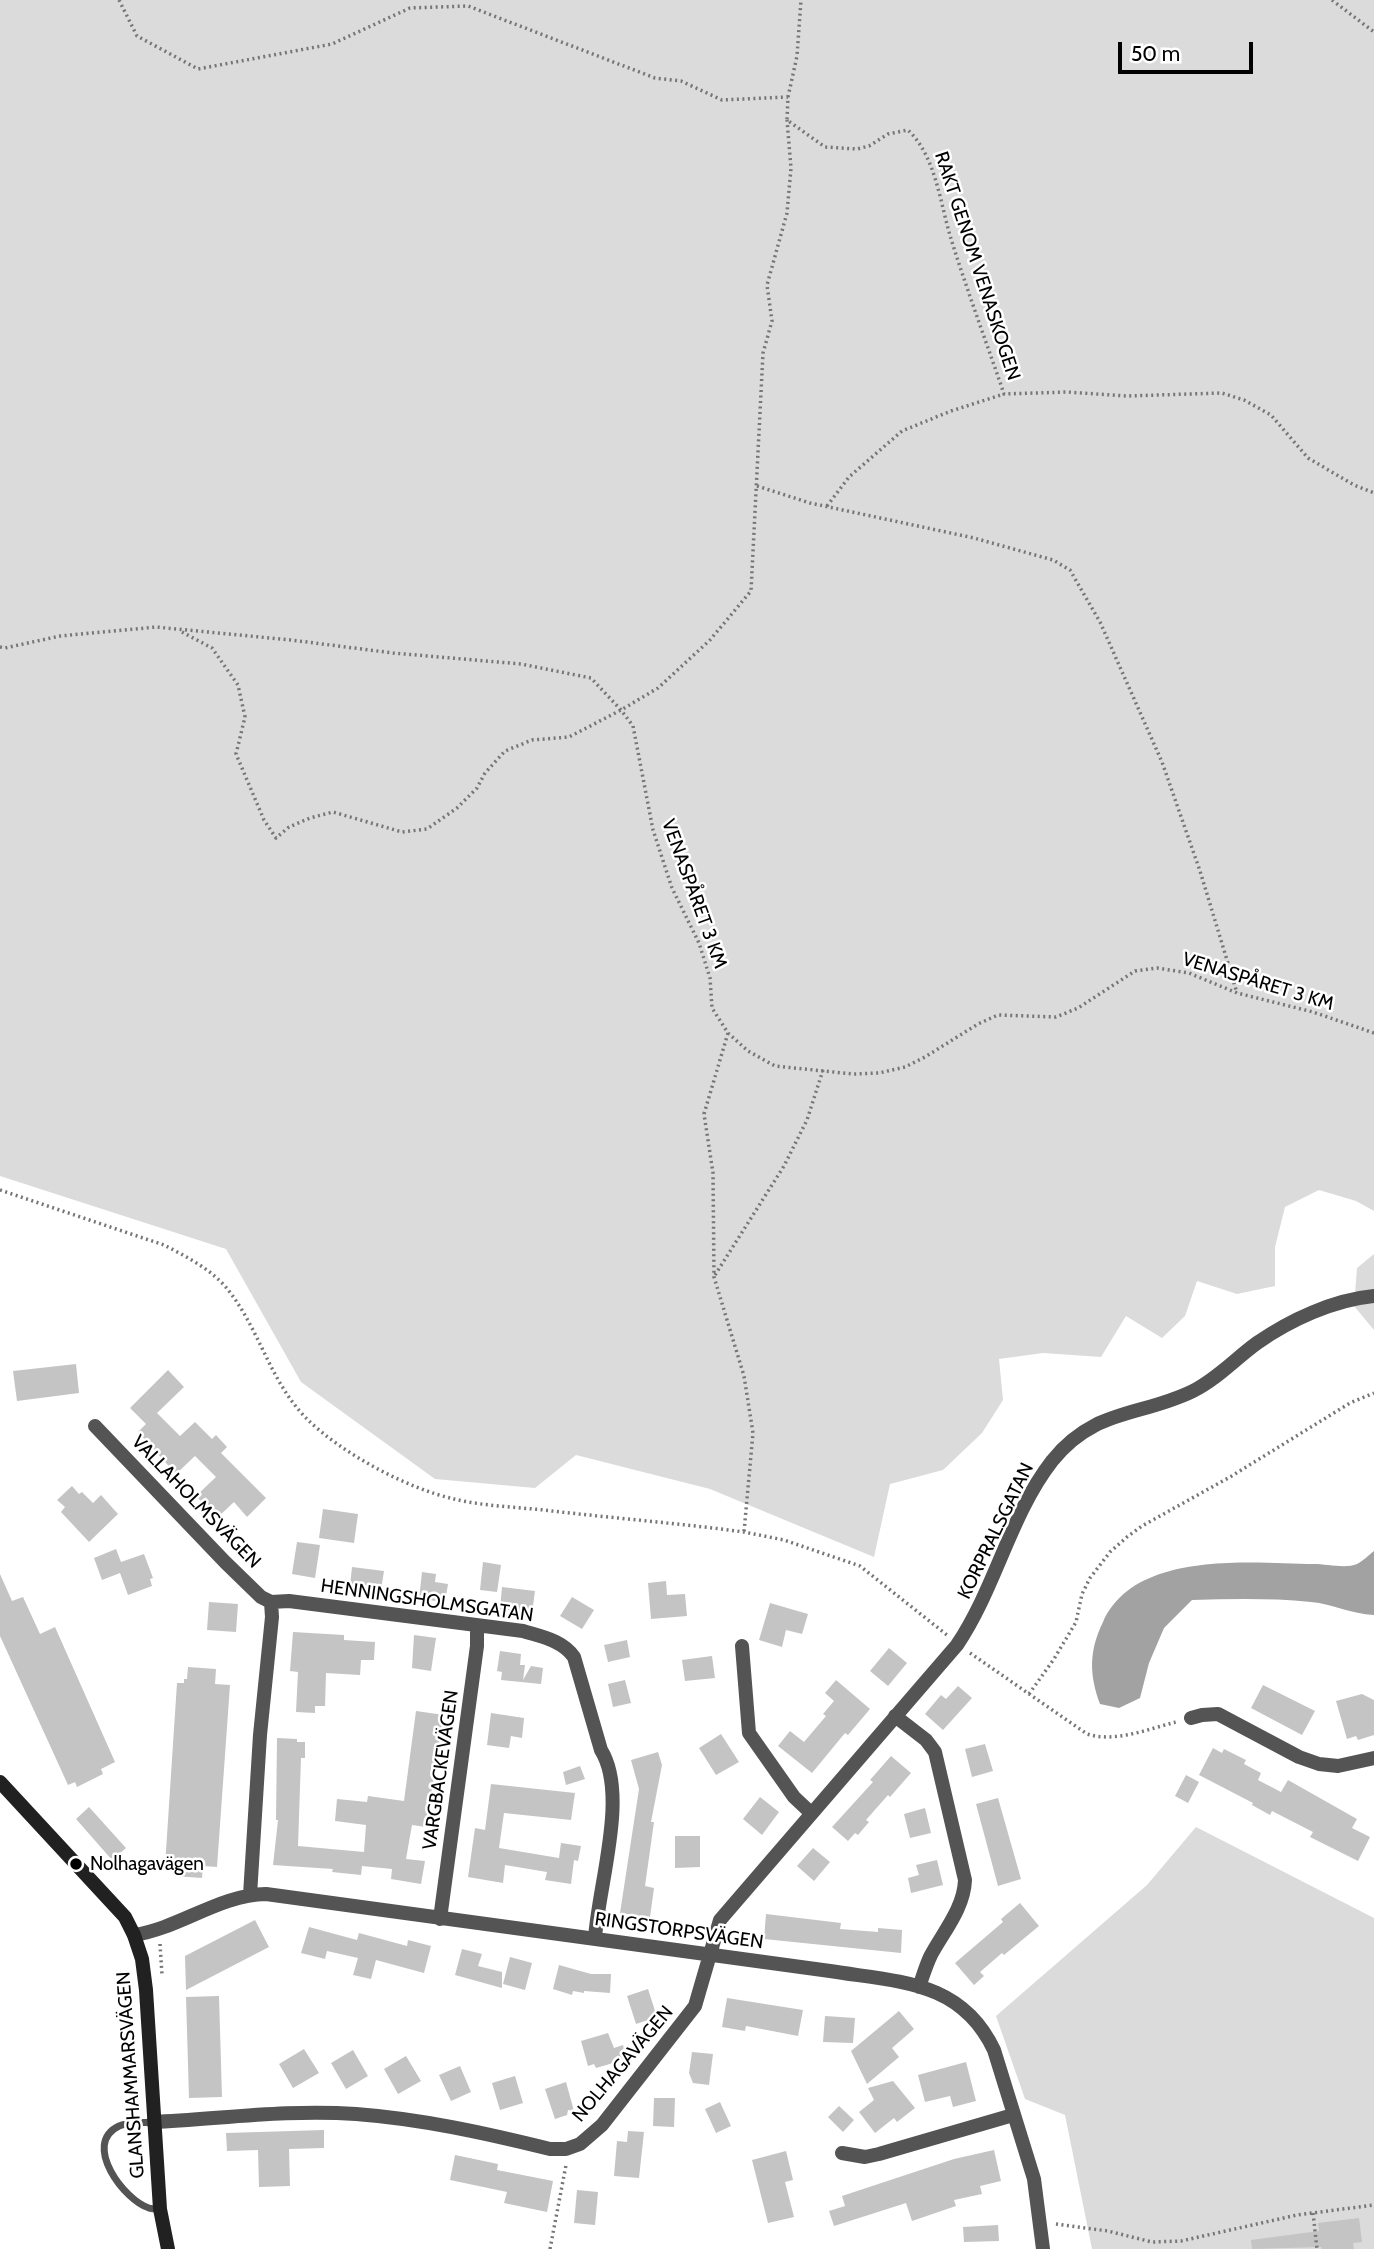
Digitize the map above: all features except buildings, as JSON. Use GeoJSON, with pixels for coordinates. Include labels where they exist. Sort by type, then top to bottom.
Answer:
{"type":"FeatureCollection","features":[{"type":"Feature","properties":{"kind":"street","name":"KORPRALSGATAN"},"geometry":{"type":"LineString","coordinates":[[811,1813],[894,1716],[976,1613],[1032,1493],[1053,1460],[1065,1447],[1106,1419],[1196,1390],[1256,1344],[1291,1323],[1343,1302],[1374,1296]]}},
{"type":"Feature","properties":{"kind":"street","name":"VALLAHOLMSVÄGEN"},"geometry":{"type":"LineString","coordinates":[[95,1426],[225,1562],[261,1597],[271,1602]]}},
{"type":"Feature","properties":{"kind":"street","name":"HENNINGSHOLMSGATAN"},"geometry":{"type":"LineString","coordinates":[[271,1602],[289,1601],[523,1631],[568,1648],[579,1671],[601,1750],[609,1767],[614,1806],[595,1939]]}},
{"type":"Feature","properties":{"kind":"street"},"geometry":{"type":"LineString","coordinates":[[250,1895],[271,1602]]}},
{"type":"Feature","properties":{"kind":"street","name":"VARGBACKEVÄGEN"},"geometry":{"type":"LineString","coordinates":[[440,1919],[477,1646],[477,1627]]}},
{"type":"Feature","properties":{"kind":"street"},"geometry":{"type":"LineString","coordinates":[[742,1646],[749,1733],[794,1797],[811,1813]]}},
{"type":"Feature","properties":{"kind":"street"},"geometry":{"type":"LineString","coordinates":[[1191,1718],[1218,1714],[1299,1757],[1319,1764],[1338,1766],[1374,1758]]}},
{"type":"Feature","properties":{"kind":"street"},"geometry":{"type":"LineString","coordinates":[[894,1716],[926,1740],[935,1752],[965,1880],[965,1891],[959,1906],[930,1958],[919,1987]]}},
{"type":"Feature","properties":{"kind":"street","name":"GLANSHAMMARSVÄGEN"},"geometry":{"type":"LineString","coordinates":[[0,1782],[125,1917],[134,1935],[145,1980],[160,2209],[168,2249]]}},
{"type":"Feature","properties":{"kind":"street","name":"NOLHAGAVÄGEN"},"geometry":{"type":"LineString","coordinates":[[566,2149],[580,2144],[602,2125],[683,2024],[695,2006],[720,1920],[811,1813]]}},
{"type":"Feature","properties":{"kind":"street","name":"RINGSTORPSVÄGEN"},"geometry":{"type":"LineString","coordinates":[[134,1935],[150,1933],[223,1903],[250,1895],[299,1898],[830,1971],[919,1987],[959,2004],[984,2030],[993,2050],[1034,2179],[1043,2249]]}},
{"type":"Feature","properties":{"kind":"street"},"geometry":{"type":"LineString","coordinates":[[153,2122],[247,2114],[354,2114],[440,2124],[550,2149],[566,2149]]}},
{"type":"Feature","properties":{"kind":"street"},"geometry":{"type":"LineString","coordinates":[[842,2153],[872,2156],[1013,2116]]}},
{"type":"Feature","properties":{"kind":"lane"},"geometry":{"type":"LineString","coordinates":[[153,2122],[118,2126],[108,2137],[104,2152],[106,2164],[113,2177],[139,2203],[160,2209]]}},
{"type":"Feature","properties":{"kind":"path"},"geometry":{"type":"LineString","coordinates":[[119,0],[137,36],[198,69],[332,44],[410,8],[468,5],[655,78],[681,81],[722,100],[788,97]]}},
{"type":"Feature","properties":{"kind":"path"},"geometry":{"type":"LineString","coordinates":[[180,631],[212,648],[238,685],[244,717],[236,754],[264,820],[276,838],[289,827],[332,812],[402,832],[427,830],[457,808],[477,788],[485,772],[505,751],[532,740],[569,737],[621,710],[658,688],[710,640],[751,591],[764,353],[772,321],[767,285],[787,213],[791,168],[788,97],[797,56],[801,0]]}},
{"type":"Feature","properties":{"kind":"path"},"geometry":{"type":"LineString","coordinates":[[1332,0],[1374,32]]}},
{"type":"Feature","properties":{"kind":"path","name":"RAKT GENOM VENASKOGEN"},"geometry":{"type":"LineString","coordinates":[[787,120],[825,147],[857,149],[869,146],[888,134],[908,130],[921,143],[1004,394],[1067,392],[1126,396],[1222,393],[1244,400],[1271,415],[1308,458],[1354,485],[1374,493]]}},
{"type":"Feature","properties":{"kind":"path"},"geometry":{"type":"LineString","coordinates":[[827,506],[849,477],[902,431],[1004,394]]}},
{"type":"Feature","properties":{"kind":"path"},"geometry":{"type":"LineString","coordinates":[[757,486],[827,506],[974,538],[1053,560],[1070,570],[1100,622],[1162,762],[1200,872],[1237,993]]}},
{"type":"Feature","properties":{"kind":"path","name":"VENASPÅRET 3 KM"},"geometry":{"type":"LineString","coordinates":[[0,647],[98,631],[156,627],[521,664],[591,678],[633,726],[653,830],[672,888],[699,943],[710,978],[712,1007],[728,1033],[748,1051],[775,1066],[853,1074],[879,1073],[905,1067],[998,1015],[1056,1017],[1078,1008],[1135,971],[1157,968],[1189,973],[1237,993],[1313,1012],[1374,1033]]}},
{"type":"Feature","properties":{"kind":"path"},"geometry":{"type":"LineString","coordinates":[[728,1033],[704,1114],[713,1173],[714,1277],[744,1377],[753,1433],[744,1532]]}},
{"type":"Feature","properties":{"kind":"path"},"geometry":{"type":"LineString","coordinates":[[714,1277],[784,1166],[807,1120],[823,1070]]}},
{"type":"Feature","properties":{"kind":"path"},"geometry":{"type":"LineString","coordinates":[[0,1190],[164,1245],[209,1272],[227,1289],[240,1307],[285,1392],[307,1419],[367,1463],[393,1477],[453,1499],[744,1532],[784,1540],[865,1570],[952,1640]]}},
{"type":"Feature","properties":{"kind":"path"},"geometry":{"type":"LineString","coordinates":[[1029,1694],[1076,1622],[1082,1594],[1090,1577],[1127,1536],[1230,1477],[1333,1413],[1374,1393]]}},
{"type":"Feature","properties":{"kind":"path"},"geometry":{"type":"LineString","coordinates":[[991,1668],[1087,1734],[1112,1737],[1191,1718]]}},
{"type":"Feature","properties":{"kind":"path"},"geometry":{"type":"LineString","coordinates":[[550,2249],[566,2167],[566,2149]]}},
{"type":"Feature","properties":{"kind":"path"},"geometry":{"type":"LineString","coordinates":[[1040,2220],[1069,2227],[1108,2231],[1152,2242],[1181,2241],[1313,2213],[1374,2204]]}},
{"type":"Feature","properties":{"kind":"path"},"geometry":{"type":"LineString","coordinates":[[1313,2213],[1317,2249]]}},
{"type":"Feature","properties":{"kind":"shaded area"},"geometry":{"type":"Polygon","coordinates":[[[0,0],[1374,0],[1374,1211],[1356,1201],[1319,1190],[1285,1207],[1275,1247],[1275,1286],[1237,1294],[1197,1281],[1185,1316],[1162,1338],[1126,1316],[1101,1357],[1043,1353],[999,1359],[1003,1400],[982,1433],[943,1470],[890,1484],[874,1557],[710,1489],[576,1455],[535,1488],[435,1479],[301,1382],[226,1249],[0,1176],[0,0]]]}},
{"type":"Feature","properties":{"kind":"shaded area"},"geometry":{"type":"Polygon","coordinates":[[[1374,1254],[1374,1330],[1354,1306],[1357,1268],[1374,1254]]]}},
{"type":"Feature","properties":{"kind":"shaded area"},"geometry":{"type":"Polygon","coordinates":[[[1374,1551],[1374,1615],[1296,1601],[1192,1600],[1164,1628],[1149,1663],[1140,1698],[1119,1708],[1100,1704],[1092,1673],[1098,1633],[1119,1599],[1140,1582],[1167,1572],[1228,1563],[1352,1565],[1374,1551]]]}},
{"type":"Feature","properties":{"kind":"shaded area"},"geometry":{"type":"Polygon","coordinates":[[[1196,1827],[1374,1918],[1374,2249],[1092,2249],[1065,2115],[1025,2099],[996,2016],[1147,1885],[1196,1827]]]}},
{"type":"Feature","properties":{"kind":"place","name":"Nolhagavägen"},"geometry":{"type":"Point","coordinates":[76,1864]}}]}
